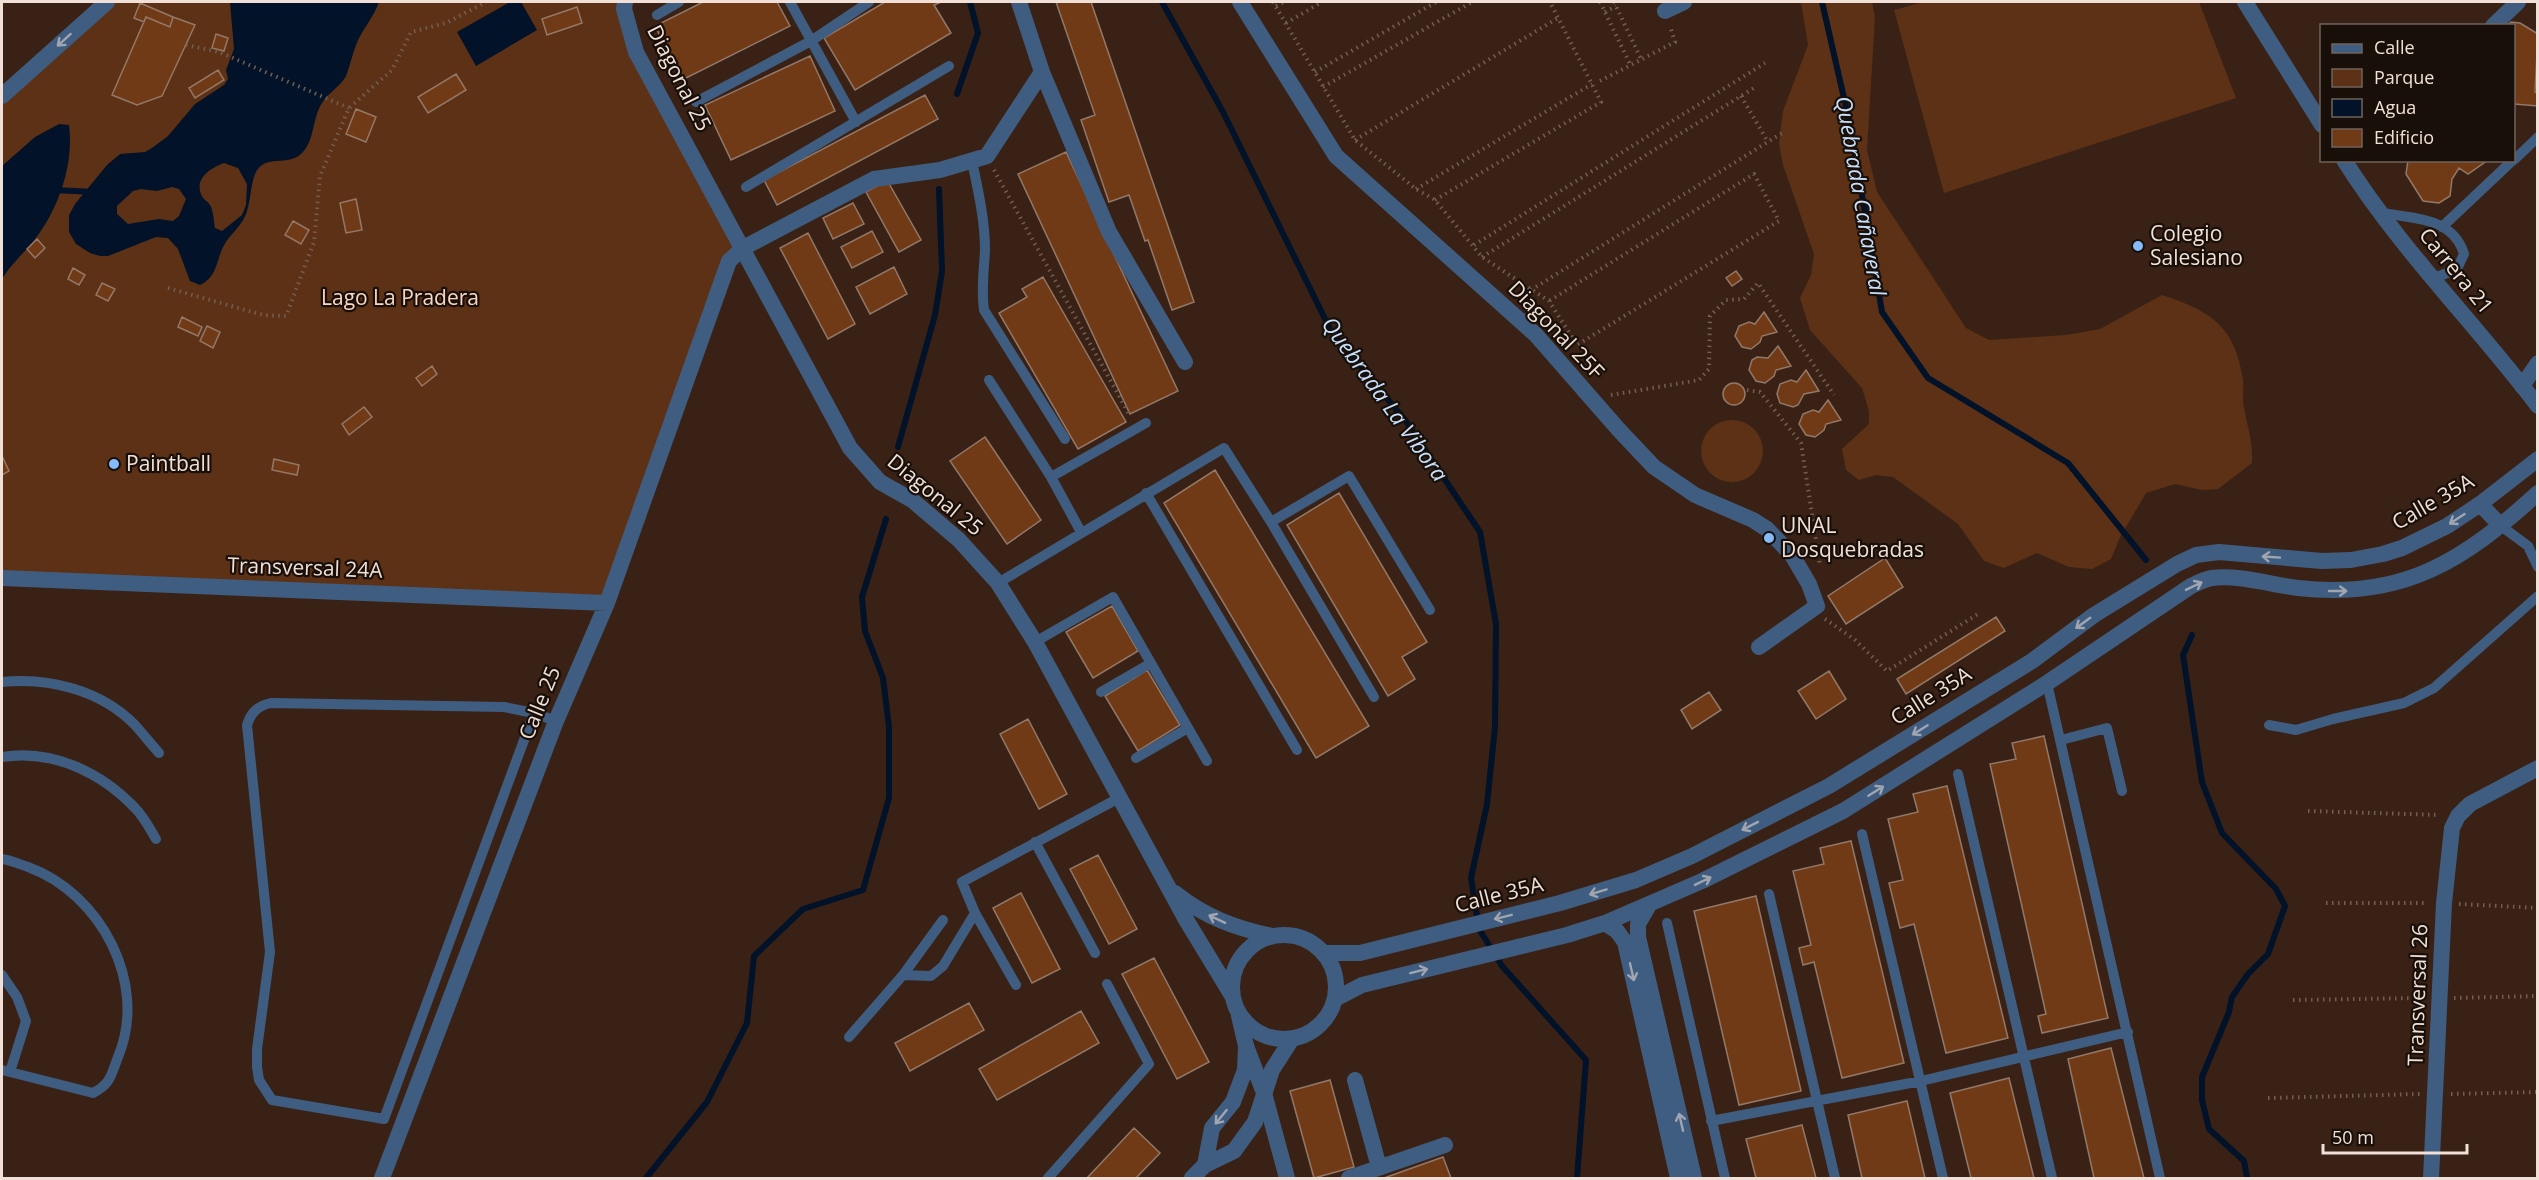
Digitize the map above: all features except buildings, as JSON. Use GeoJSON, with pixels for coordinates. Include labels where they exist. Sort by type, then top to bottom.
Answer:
{"type":"FeatureCollection","features":[{"type":"Feature","properties":{"kind":"street"},"geometry":{"type":"LineString","coordinates":[[2,96],[107,2]]}},
{"type":"Feature","properties":{"kind":"street","name":"Diagonal 25"},"geometry":{"type":"LineString","coordinates":[[625,2],[627,21],[636,52],[850,448],[880,482],[912,500],[959,540],[998,583],[1035,642],[1168,888],[1235,1004],[1246,1046],[1245,1070],[1233,1102],[1212,1128],[1205,1165]]}},
{"type":"Feature","properties":{"kind":"street"},"geometry":{"type":"LineString","coordinates":[[1019,2],[1042,72],[1109,232],[1185,362]]}},
{"type":"Feature","properties":{"kind":"street","name":"Diagonal 25F"},"geometry":{"type":"LineString","coordinates":[[1240,2],[1336,156],[1536,335],[1654,467],[1695,495],[1753,520],[1767,529],[1792,555],[1809,584],[1817,606]]}},
{"type":"Feature","properties":{"kind":"street"},"geometry":{"type":"LineString","coordinates":[[1665,11],[1684,2]]}},
{"type":"Feature","properties":{"kind":"street"},"geometry":{"type":"LineString","coordinates":[[2245,2],[2320,122]]}},
{"type":"Feature","properties":{"kind":"street"},"geometry":{"type":"LineString","coordinates":[[2495,24],[2518,2]]}},
{"type":"Feature","properties":{"kind":"street"},"geometry":{"type":"LineString","coordinates":[[743,248],[874,179],[940,170],[979,159],[1042,72]]}},
{"type":"Feature","properties":{"kind":"street","name":"Carrera 21"},"geometry":{"type":"LineString","coordinates":[[2349,163],[2381,213],[2432,279],[2538,406]]}},
{"type":"Feature","properties":{"kind":"street","name":"Calle 25"},"geometry":{"type":"LineString","coordinates":[[382,1179],[556,721],[607,603],[729,261],[743,248]]}},
{"type":"Feature","properties":{"kind":"street"},"geometry":{"type":"LineString","coordinates":[[2522,386],[2538,363]]}},
{"type":"Feature","properties":{"kind":"street","name":"Calle 35A"},"geometry":{"type":"LineString","coordinates":[[1324,953],[1360,953],[1560,903],[1636,880],[1692,856],[1829,786],[2032,661],[2131,590],[2196,555],[2219,552],[2322,561],[2351,560],[2383,554],[2420,540],[2447,526],[2480,504],[2538,459]]}},
{"type":"Feature","properties":{"kind":"street"},"geometry":{"type":"LineString","coordinates":[[1335,999],[1362,985],[1567,935],[1650,905],[1843,811],[2047,683],[2191,586],[2212,578],[2319,590],[2355,591],[2400,581],[2447,563],[2501,526],[2538,493]]}},
{"type":"Feature","properties":{"kind":"street"},"geometry":{"type":"LineString","coordinates":[[2480,504],[2501,526]]}},
{"type":"Feature","properties":{"kind":"street","name":"Transversal 24A"},"geometry":{"type":"LineString","coordinates":[[2,578],[607,603]]}},
{"type":"Feature","properties":{"kind":"street"},"geometry":{"type":"LineString","coordinates":[[1759,647],[1817,606]]}},
{"type":"Feature","properties":{"kind":"street"},"geometry":{"type":"LineString","coordinates":[[2032,661],[2047,683]]}},
{"type":"Feature","properties":{"kind":"street"},"geometry":{"type":"LineString","coordinates":[[2458,816],[2470,804],[2538,768]]}},
{"type":"Feature","properties":{"kind":"street","name":"Transversal 26"},"geometry":{"type":"LineString","coordinates":[[2432,1179],[2447,871],[2452,828],[2458,816]]}},
{"type":"Feature","properties":{"kind":"street","name":"Diagonal 25"},"geometry":{"type":"LineString","coordinates":[[1168,888],[1191,906],[1216,920],[1244,930],[1272,936]]}},
{"type":"Feature","properties":{"kind":"street"},"geometry":{"type":"LineString","coordinates":[[1650,905],[1638,924],[1638,937],[1694,1179]]}},
{"type":"Feature","properties":{"kind":"street"},"geometry":{"type":"LineString","coordinates":[[1605,923],[1617,931],[1625,942],[1678,1179]]}},
{"type":"Feature","properties":{"kind":"street"},"geometry":{"type":"LineString","coordinates":[[1286,934],[1313,943],[1324,953],[1333,967],[1336,983],[1335,999],[1330,1014],[1320,1026],[1307,1035],[1292,1039],[1276,1039],[1261,1034],[1247,1024],[1235,1004],[1232,981],[1237,965],[1245,952],[1257,942],[1286,934]]}},
{"type":"Feature","properties":{"kind":"street"},"geometry":{"type":"LineString","coordinates":[[1192,1179],[1205,1165],[1234,1151],[1255,1122],[1272,1070],[1292,1039]]}},
{"type":"Feature","properties":{"kind":"street"},"geometry":{"type":"LineString","coordinates":[[1246,1046],[1264,1093],[1287,1179]]}},
{"type":"Feature","properties":{"kind":"street"},"geometry":{"type":"LineString","coordinates":[[1355,1080],[1379,1167]]}},
{"type":"Feature","properties":{"kind":"street"},"geometry":{"type":"LineString","coordinates":[[1349,1179],[1445,1145]]}},
{"type":"Feature","properties":{"kind":"lane"},"geometry":{"type":"LineString","coordinates":[[657,15],[679,2]]}},
{"type":"Feature","properties":{"kind":"lane"},"geometry":{"type":"LineString","coordinates":[[790,2],[855,122]]}},
{"type":"Feature","properties":{"kind":"lane"},"geometry":{"type":"LineString","coordinates":[[696,102],[811,40],[869,2]]}},
{"type":"Feature","properties":{"kind":"lane"},"geometry":{"type":"LineString","coordinates":[[746,187],[949,66]]}},
{"type":"Feature","properties":{"kind":"lane"},"geometry":{"type":"LineString","coordinates":[[2515,158],[2538,137]]}},
{"type":"Feature","properties":{"kind":"lane"},"geometry":{"type":"LineString","coordinates":[[979,159],[985,248],[981,288],[984,310],[1065,439]]}},
{"type":"Feature","properties":{"kind":"lane"},"geometry":{"type":"LineString","coordinates":[[2442,226],[2511,162]]}},
{"type":"Feature","properties":{"kind":"lane"},"geometry":{"type":"LineString","coordinates":[[2381,213],[2427,219],[2442,226],[2461,242],[2464,254],[2457,269],[2432,279]]}},
{"type":"Feature","properties":{"kind":"lane"},"geometry":{"type":"LineString","coordinates":[[988,380],[1051,477],[1081,532]]}},
{"type":"Feature","properties":{"kind":"lane"},"geometry":{"type":"LineString","coordinates":[[1051,477],[1146,423]]}},
{"type":"Feature","properties":{"kind":"lane"},"geometry":{"type":"LineString","coordinates":[[998,583],[1224,448],[1271,522],[1374,697]]}},
{"type":"Feature","properties":{"kind":"lane"},"geometry":{"type":"LineString","coordinates":[[1271,522],[1348,476],[1430,610]]}},
{"type":"Feature","properties":{"kind":"lane"},"geometry":{"type":"LineString","coordinates":[[1146,493],[1298,750]]}},
{"type":"Feature","properties":{"kind":"lane"},"geometry":{"type":"LineString","coordinates":[[2501,526],[2528,546],[2538,567]]}},
{"type":"Feature","properties":{"kind":"lane"},"geometry":{"type":"LineString","coordinates":[[2269,725],[2296,730],[2332,719],[2404,703],[2434,688],[2538,596]]}},
{"type":"Feature","properties":{"kind":"lane"},"geometry":{"type":"LineString","coordinates":[[1035,642],[1113,597],[1207,761]]}},
{"type":"Feature","properties":{"kind":"lane"},"geometry":{"type":"LineString","coordinates":[[1101,692],[1151,663]]}},
{"type":"Feature","properties":{"kind":"lane"},"geometry":{"type":"LineString","coordinates":[[2,682],[26,679],[65,685],[101,700],[133,723],[159,753]]}},
{"type":"Feature","properties":{"kind":"lane"},"geometry":{"type":"LineString","coordinates":[[2047,683],[2160,1179]]}},
{"type":"Feature","properties":{"kind":"lane"},"geometry":{"type":"LineString","coordinates":[[534,712],[384,1119],[272,1100],[259,1080],[257,1067],[257,1049],[270,952],[247,725],[249,718],[260,705],[271,703],[504,707],[534,712],[556,721]]}},
{"type":"Feature","properties":{"kind":"lane"},"geometry":{"type":"LineString","coordinates":[[1136,758],[1188,728]]}},
{"type":"Feature","properties":{"kind":"lane"},"geometry":{"type":"LineString","coordinates":[[2061,740],[2107,728],[2122,791]]}},
{"type":"Feature","properties":{"kind":"lane"},"geometry":{"type":"LineString","coordinates":[[2,757],[13,755],[48,758],[81,768],[112,786],[137,810],[156,839]]}},
{"type":"Feature","properties":{"kind":"lane"},"geometry":{"type":"LineString","coordinates":[[1958,774],[2052,1179]]}},
{"type":"Feature","properties":{"kind":"lane"},"geometry":{"type":"LineString","coordinates":[[1017,985],[975,913],[962,882],[1119,798]]}},
{"type":"Feature","properties":{"kind":"lane"},"geometry":{"type":"LineString","coordinates":[[1862,834],[1943,1179]]}},
{"type":"Feature","properties":{"kind":"lane"},"geometry":{"type":"LineString","coordinates":[[1035,843],[1095,953]]}},
{"type":"Feature","properties":{"kind":"lane"},"geometry":{"type":"LineString","coordinates":[[2,859],[44,873],[78,897],[104,928],[121,966],[127,1007],[123,1047],[107,1086],[93,1093],[6,1071],[26,1021],[17,997],[2,975]]}},
{"type":"Feature","properties":{"kind":"lane"},"geometry":{"type":"LineString","coordinates":[[1769,894],[1835,1179]]}},
{"type":"Feature","properties":{"kind":"lane"},"geometry":{"type":"LineString","coordinates":[[903,975],[931,976],[943,966],[975,913]]}},
{"type":"Feature","properties":{"kind":"lane"},"geometry":{"type":"LineString","coordinates":[[849,1036],[903,975],[943,920]]}},
{"type":"Feature","properties":{"kind":"lane"},"geometry":{"type":"LineString","coordinates":[[1667,923],[1725,1179]]}},
{"type":"Feature","properties":{"kind":"lane"},"geometry":{"type":"LineString","coordinates":[[1048,1179],[1149,1064],[1107,984]]}},
{"type":"Feature","properties":{"kind":"lane"},"geometry":{"type":"LineString","coordinates":[[1711,1121],[1921,1081],[2128,1032]]}},
{"type":"Feature","properties":{"kind":"path"},"geometry":{"type":"LineString","coordinates":[[168,288],[262,315],[286,316],[314,242],[320,176],[349,108],[392,70],[411,32],[446,23],[486,2]]}},
{"type":"Feature","properties":{"kind":"path"},"geometry":{"type":"LineString","coordinates":[[1272,2],[1355,140],[1416,189],[1435,200],[1482,257],[1549,301],[1577,345],[1779,221],[1754,174],[1549,301]]}},
{"type":"Feature","properties":{"kind":"path"},"geometry":{"type":"LineString","coordinates":[[1276,6],[1284,2]]}},
{"type":"Feature","properties":{"kind":"path"},"geometry":{"type":"LineString","coordinates":[[1286,23],[1323,2]]}},
{"type":"Feature","properties":{"kind":"path"},"geometry":{"type":"LineString","coordinates":[[1315,72],[1436,2]]}},
{"type":"Feature","properties":{"kind":"path"},"geometry":{"type":"LineString","coordinates":[[1323,87],[1472,2]]}},
{"type":"Feature","properties":{"kind":"path"},"geometry":{"type":"LineString","coordinates":[[1435,200],[1601,102],[1550,2]]}},
{"type":"Feature","properties":{"kind":"path"},"geometry":{"type":"LineString","coordinates":[[1600,2],[1630,64]]}},
{"type":"Feature","properties":{"kind":"path"},"geometry":{"type":"LineString","coordinates":[[1605,12],[1615,4],[1641,59]]}},
{"type":"Feature","properties":{"kind":"path"},"geometry":{"type":"LineString","coordinates":[[1600,81],[1675,42],[1665,11]]}},
{"type":"Feature","properties":{"kind":"path"},"geometry":{"type":"LineString","coordinates":[[1355,140],[1558,18]]}},
{"type":"Feature","properties":{"kind":"path"},"geometry":{"type":"LineString","coordinates":[[186,45],[219,52],[349,108]]}},
{"type":"Feature","properties":{"kind":"path"},"geometry":{"type":"LineString","coordinates":[[1474,245],[1765,63]]}},
{"type":"Feature","properties":{"kind":"path"},"geometry":{"type":"LineString","coordinates":[[1416,189],[1592,84]]}},
{"type":"Feature","properties":{"kind":"path"},"geometry":{"type":"LineString","coordinates":[[1482,257],[1754,87]]}},
{"type":"Feature","properties":{"kind":"path"},"geometry":{"type":"LineString","coordinates":[[1741,96],[1768,142]]}},
{"type":"Feature","properties":{"kind":"path"},"geometry":{"type":"LineString","coordinates":[[1530,290],[1782,133]]}},
{"type":"Feature","properties":{"kind":"path"},"geometry":{"type":"LineString","coordinates":[[979,159],[1131,417]]}},
{"type":"Feature","properties":{"kind":"path"},"geometry":{"type":"LineString","coordinates":[[1591,399],[1699,380],[1709,369],[1710,316],[1726,300],[1744,299],[1758,284],[1834,395]]}},
{"type":"Feature","properties":{"kind":"path"},"geometry":{"type":"LineString","coordinates":[[1747,390],[1760,392],[1801,443],[1821,573]]}},
{"type":"Feature","properties":{"kind":"path"},"geometry":{"type":"LineString","coordinates":[[1817,606],[1824,617],[1854,639],[1887,671],[1978,614]]}},
{"type":"Feature","properties":{"kind":"path"},"geometry":{"type":"LineString","coordinates":[[2308,811],[2458,816]]}},
{"type":"Feature","properties":{"kind":"path"},"geometry":{"type":"LineString","coordinates":[[2293,1000],[2538,996]]}},
{"type":"Feature","properties":{"kind":"path"},"geometry":{"type":"LineString","coordinates":[[2268,1098],[2538,1092]]}},
{"type":"Feature","properties":{"kind":"green space","name":"Lago La Pradera"},"geometry":{"type":"Polygon","coordinates":[[[107,2],[625,2],[629,32],[743,248],[729,261],[607,603],[2,578],[2,96],[107,2]]]}},
{"type":"Feature","properties":{"kind":"green space"},"geometry":{"type":"Polygon","coordinates":[[[1801,2],[1872,2],[1875,17],[1867,150],[1877,192],[1966,328],[1989,340],[2066,335],[2100,329],[2162,295],[2194,307],[2218,323],[2234,346],[2243,380],[2243,405],[2251,441],[2252,463],[2218,489],[2202,490],[2175,484],[2146,493],[2120,537],[2111,559],[2092,569],[2069,567],[2037,553],[2004,568],[1984,561],[1958,524],[1893,477],[1876,475],[1859,480],[1846,470],[1842,449],[1869,424],[1869,411],[1862,388],[1810,330],[1800,298],[1811,275],[1814,254],[1783,165],[1779,144],[1783,111],[1808,45],[1801,2]]]}},
{"type":"Feature","properties":{"kind":"green space"},"geometry":{"type":"Polygon","coordinates":[[[1924,2],[2199,2],[2236,98],[1944,193],[1894,10],[1924,2]]]}},
{"type":"Feature","properties":{"kind":"green space"},"geometry":{"type":"Polygon","coordinates":[[[1732,420],[1754,429],[1763,451],[1754,473],[1732,482],[1710,473],[1701,451],[1710,429],[1732,420]]]}},
{"type":"Feature","properties":{"kind":"water"},"geometry":{"type":"Polygon","coordinates":[[[230,2],[379,2],[358,39],[346,76],[325,99],[316,115],[306,148],[290,160],[271,162],[259,167],[253,179],[244,219],[226,243],[213,273],[206,282],[200,285],[190,281],[178,249],[168,238],[156,237],[108,256],[90,253],[76,244],[69,232],[69,215],[75,204],[107,165],[120,154],[145,152],[152,148],[168,136],[195,104],[224,85],[228,79],[226,70],[234,49],[230,2]],[[224,163],[208,172],[201,180],[200,186],[203,198],[213,212],[215,228],[222,231],[242,215],[246,205],[247,184],[238,168],[224,163]],[[172,187],[157,191],[141,189],[133,191],[117,206],[117,214],[128,224],[159,219],[173,221],[179,216],[186,199],[179,189],[172,187]]]}},
{"type":"Feature","properties":{"kind":"water"},"geometry":{"type":"Polygon","coordinates":[[[510,2],[521,2],[537,30],[476,66],[457,32],[510,2]]]}},
{"type":"Feature","properties":{"kind":"water"},"geometry":{"type":"Polygon","coordinates":[[[59,124],[69,125],[70,140],[67,170],[58,200],[44,227],[2,279],[2,166],[35,137],[59,124]]]}},
{"type":"Feature","properties":{"kind":"waterway"},"geometry":{"type":"LineString","coordinates":[[957,94],[978,33],[970,2]]}},
{"type":"Feature","properties":{"kind":"waterway","name":"Quebrada La Vibora"},"geometry":{"type":"LineString","coordinates":[[1162,2],[1223,112],[1331,331],[1405,420],[1480,532],[1496,624],[1495,727],[1487,804],[1471,878],[1479,929],[1502,966],[1586,1060],[1577,1178]]}},
{"type":"Feature","properties":{"kind":"waterway","name":"Quebrada Cañaveral"},"geometry":{"type":"LineString","coordinates":[[1822,2],[1849,120],[1882,312],[1928,378],[2068,463],[2146,560]]}},
{"type":"Feature","properties":{"kind":"waterway"},"geometry":{"type":"LineString","coordinates":[[898,447],[935,315],[942,271],[939,189]]}},
{"type":"Feature","properties":{"kind":"waterway"},"geometry":{"type":"LineString","coordinates":[[55,190],[93,192]]}},
{"type":"Feature","properties":{"kind":"waterway"},"geometry":{"type":"LineString","coordinates":[[646,1178],[707,1102],[747,1023],[754,956],[803,909],[863,890],[889,798],[889,727],[883,678],[865,631],[862,597],[886,519]]}},
{"type":"Feature","properties":{"kind":"waterway","name":"Quebrada Cañaveral"},"geometry":{"type":"LineString","coordinates":[[2192,635],[2183,655],[2202,782],[2222,833],[2276,889],[2285,906],[2268,954],[2248,974],[2232,997],[2229,1012],[2202,1077],[2202,1100],[2209,1129],[2244,1161],[2247,1178]]}},
{"type":"Feature","properties":{"kind":"place","name":"Colegio Salesiano"},"geometry":{"type":"Point","coordinates":[2138,246]}},
{"type":"Feature","properties":{"kind":"place","name":"Paintball"},"geometry":{"type":"Point","coordinates":[114,464]}},
{"type":"Feature","properties":{"kind":"place","name":"UNAL Dosquebradas"},"geometry":{"type":"Point","coordinates":[1769,538]}}]}
